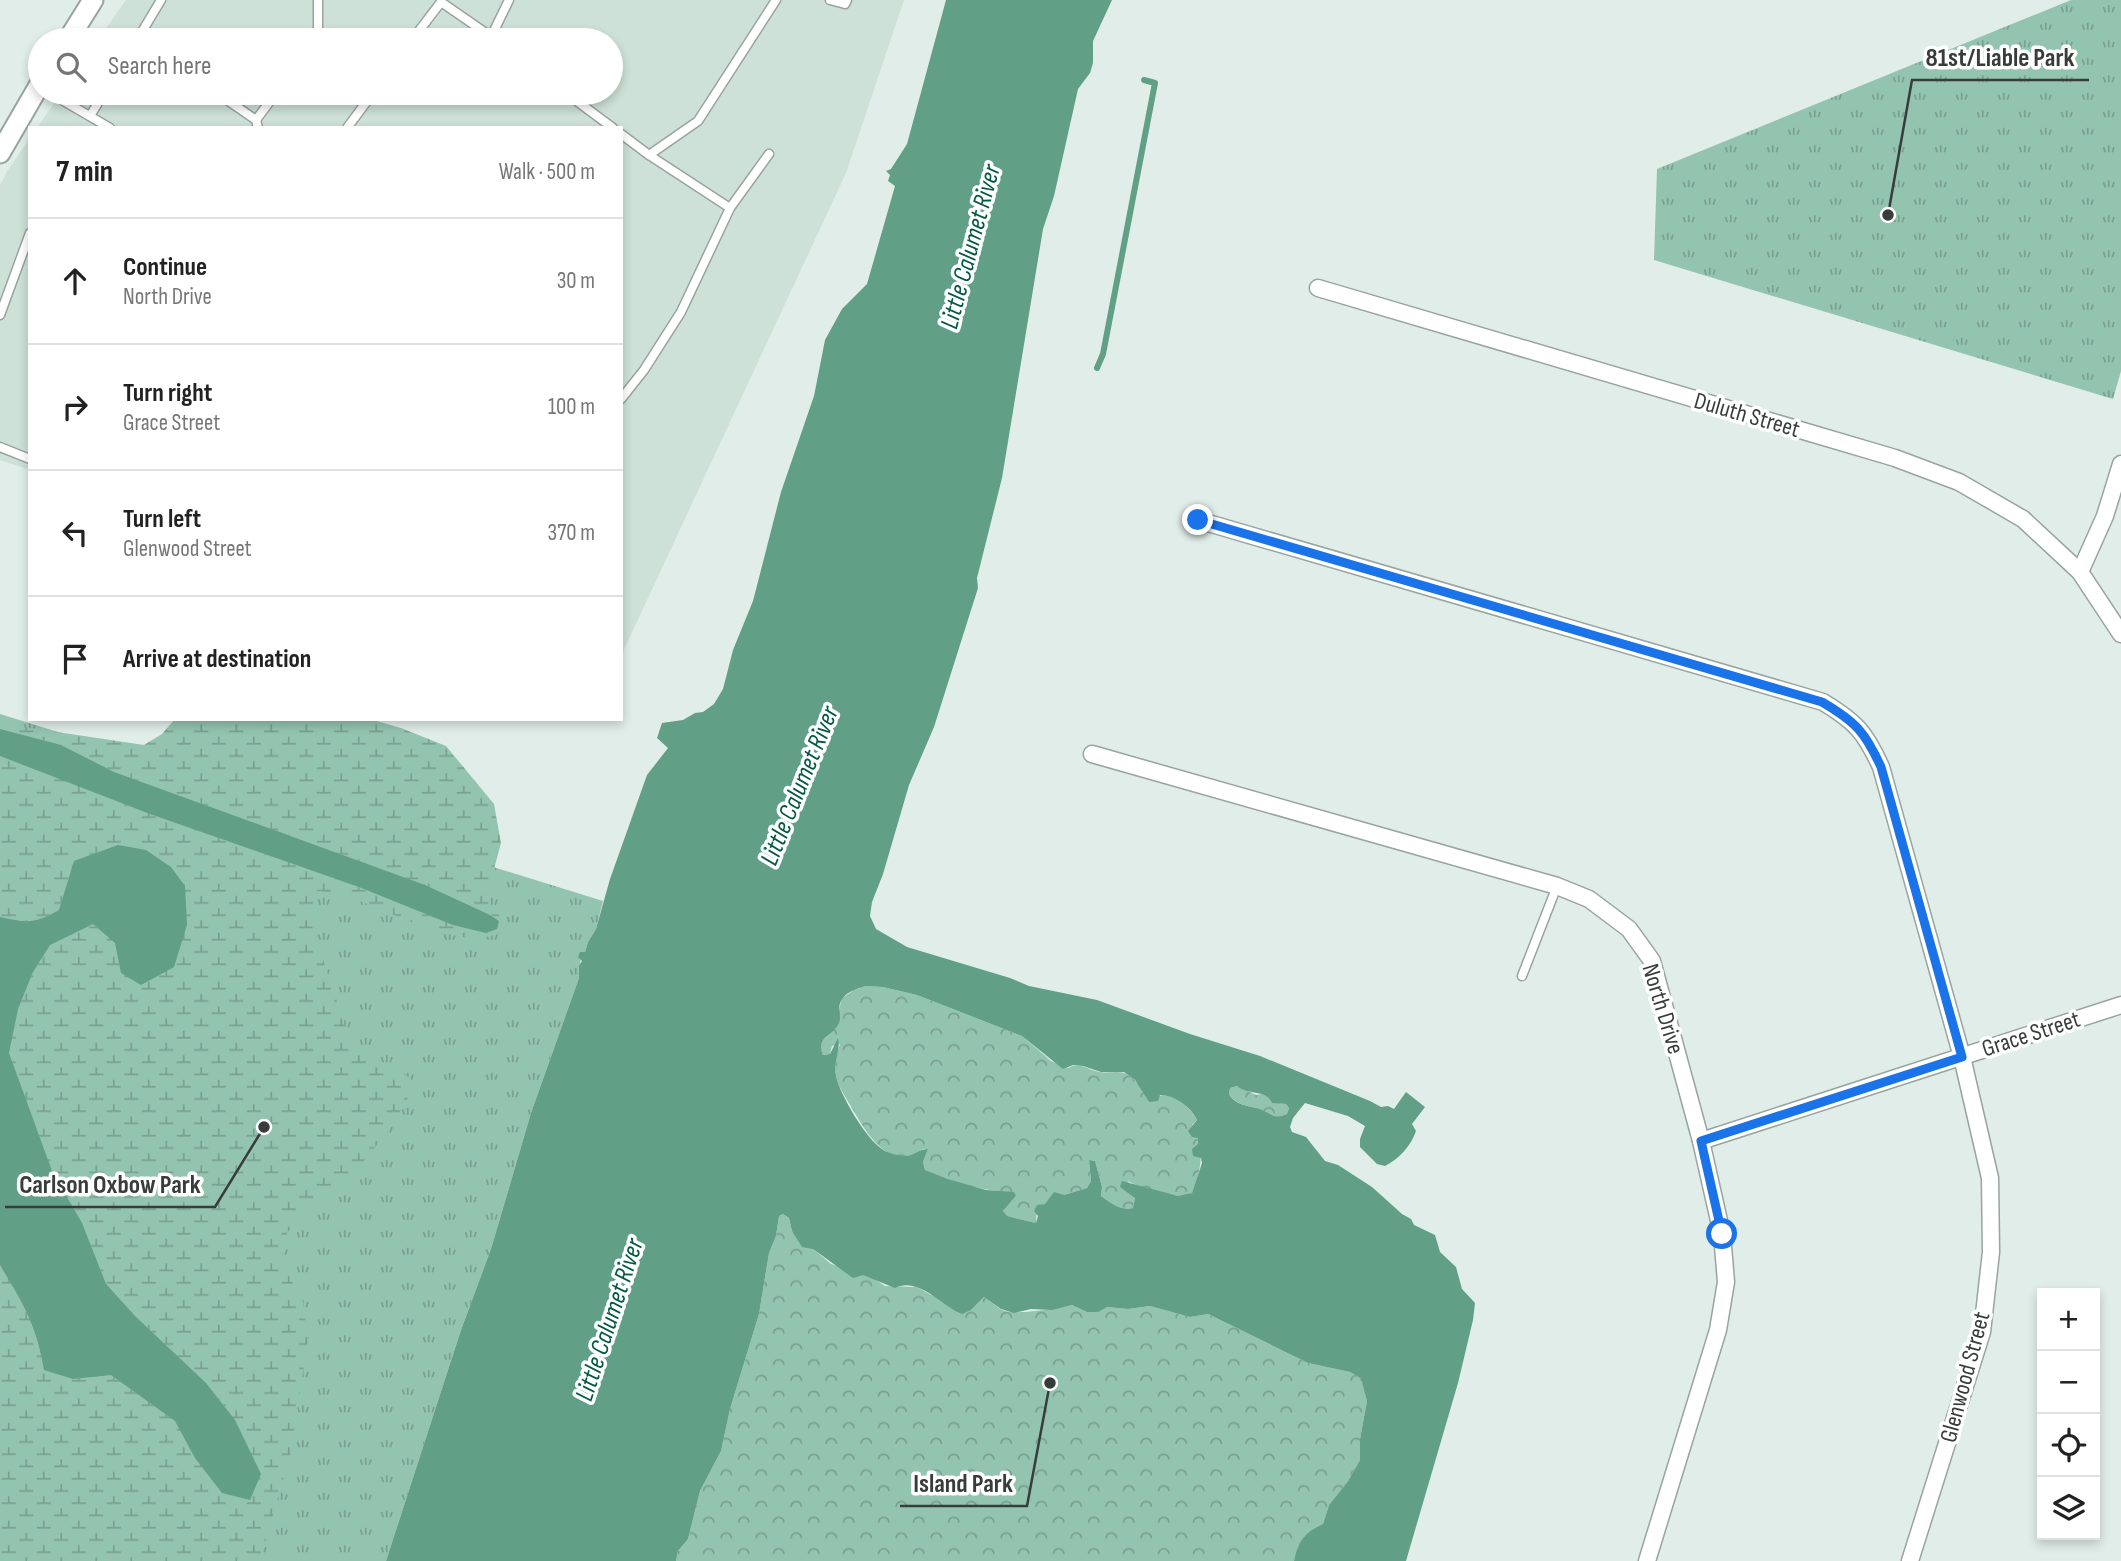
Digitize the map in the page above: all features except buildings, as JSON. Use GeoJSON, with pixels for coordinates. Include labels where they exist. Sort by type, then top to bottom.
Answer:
{"type":"FeatureCollection","features":[{"type":"Feature","properties":{"kind":"street"},"geometry":{"type":"LineString","coordinates":[[76,28],[93,0]]}},
{"type":"Feature","properties":{"kind":"street"},"geometry":{"type":"LineString","coordinates":[[0,153],[31,105]]}},
{"type":"Feature","properties":{"kind":"street","name":"Duluth Street"},"geometry":{"type":"LineString","coordinates":[[1318,288],[1881,454],[1959,482],[2023,519],[2080,572],[2121,634]]}},
{"type":"Feature","properties":{"kind":"street"},"geometry":{"type":"LineString","coordinates":[[2080,572],[2105,516],[2121,464]]}},
{"type":"Feature","properties":{"kind":"street","name":"Glenwood Street"},"geometry":{"type":"LineString","coordinates":[[1198,520],[1822,702],[1850,719],[1869,740],[1881,767],[1962,1057],[1990,1178],[1991,1252],[1982,1332],[1910,1561]]}},
{"type":"Feature","properties":{"kind":"street","name":"North Drive"},"geometry":{"type":"LineString","coordinates":[[1092,754],[1557,886],[1589,899],[1629,929],[1652,961],[1701,1141],[1722,1234],[1726,1282],[1718,1330],[1647,1561]]}},
{"type":"Feature","properties":{"kind":"street","name":"Grace Street"},"geometry":{"type":"LineString","coordinates":[[1701,1141],[2121,1004]]}},
{"type":"Feature","properties":{"kind":"lane"},"geometry":{"type":"LineString","coordinates":[[145,28],[161,0]]}},
{"type":"Feature","properties":{"kind":"lane"},"geometry":{"type":"LineString","coordinates":[[318,0],[318,28]]}},
{"type":"Feature","properties":{"kind":"lane"},"geometry":{"type":"LineString","coordinates":[[498,28],[509,0]]}},
{"type":"Feature","properties":{"kind":"lane"},"geometry":{"type":"LineString","coordinates":[[649,155],[698,121],[776,0]]}},
{"type":"Feature","properties":{"kind":"lane"},"geometry":{"type":"LineString","coordinates":[[830,0],[845,4],[847,0]]}},
{"type":"Feature","properties":{"kind":"lane"},"geometry":{"type":"LineString","coordinates":[[421,28],[441,2],[479,28]]}},
{"type":"Feature","properties":{"kind":"lane"},"geometry":{"type":"LineString","coordinates":[[71,105],[107,126]]}},
{"type":"Feature","properties":{"kind":"lane"},"geometry":{"type":"LineString","coordinates":[[90,116],[97,105]]}},
{"type":"Feature","properties":{"kind":"lane"},"geometry":{"type":"LineString","coordinates":[[232,105],[257,124],[269,105]]}},
{"type":"Feature","properties":{"kind":"lane"},"geometry":{"type":"LineString","coordinates":[[348,126],[364,105]]}},
{"type":"Feature","properties":{"kind":"lane"},"geometry":{"type":"LineString","coordinates":[[582,105],[610,126]]}},
{"type":"Feature","properties":{"kind":"lane"},"geometry":{"type":"LineString","coordinates":[[623,136],[730,208]]}},
{"type":"Feature","properties":{"kind":"lane"},"geometry":{"type":"LineString","coordinates":[[623,396],[644,370],[681,312],[730,208],[769,154]]}},
{"type":"Feature","properties":{"kind":"lane"},"geometry":{"type":"LineString","coordinates":[[0,315],[28,238]]}},
{"type":"Feature","properties":{"kind":"lane"},"geometry":{"type":"LineString","coordinates":[[0,447],[28,458]]}},
{"type":"Feature","properties":{"kind":"lane"},"geometry":{"type":"LineString","coordinates":[[1522,976],[1557,886]]}},
{"type":"Feature","properties":{"kind":"shaded area"},"geometry":{"type":"Polygon","coordinates":[[[126,0],[904,0],[846,173],[623,652],[623,126],[38,126],[53,105],[623,105],[623,28],[106,28],[126,0]]]}},
{"type":"Feature","properties":{"kind":"shaded area"},"geometry":{"type":"Polygon","coordinates":[[[28,141],[28,469],[0,460],[0,185],[28,141]]]}},
{"type":"Feature","properties":{"kind":"green space"},"geometry":{"type":"Polygon","coordinates":[[[2071,0],[2121,0],[2121,371],[2113,399],[1654,260],[1657,169],[2071,0]]]}},
{"type":"Feature","properties":{"kind":"green space"},"geometry":{"type":"Polygon","coordinates":[[[0,714],[603,901],[596,929],[585,952],[580,952],[579,978],[531,1113],[491,1249],[461,1330],[386,1561],[0,1561],[0,714]]]}},
{"type":"Feature","properties":{"kind":"green space"},"geometry":{"type":"Polygon","coordinates":[[[0,720],[17,726],[144,745],[162,734],[173,721],[377,721],[446,746],[494,804],[501,843],[490,884],[491,908],[504,920],[499,933],[479,938],[457,936],[434,930],[362,902],[317,891],[309,917],[349,1038],[364,1058],[404,1073],[413,1082],[408,1098],[390,1128],[359,1167],[303,1213],[287,1233],[281,1261],[303,1302],[308,1339],[291,1452],[260,1561],[0,1561],[0,1265],[28,1315],[38,1340],[44,1370],[73,1379],[111,1375],[175,1421],[195,1458],[235,1420],[206,1383],[135,1316],[106,1284],[82,1223],[52,1171],[9,1053],[18,1009],[33,972],[50,945],[93,924],[115,943],[121,973],[171,867],[133,847],[124,846],[103,851],[74,861],[59,910],[31,921],[0,917],[0,756],[449,922],[486,933],[499,921],[425,885],[114,772],[61,745],[0,729],[0,720]]]}},
{"type":"Feature","properties":{"kind":"green space"},"geometry":{"type":"Polygon","coordinates":[[[865,986],[917,995],[1022,1036],[1051,1061],[1068,1068],[1080,1066],[1100,1072],[1125,1073],[1132,1077],[1149,1102],[1164,1095],[1176,1098],[1197,1120],[1192,1125],[1199,1143],[1201,1159],[1192,1193],[1176,1196],[1128,1181],[1135,1198],[1133,1208],[1120,1207],[1101,1196],[1102,1187],[1095,1161],[1089,1160],[1091,1181],[1087,1188],[1037,1206],[1036,1223],[1006,1216],[1003,1211],[1016,1196],[961,1183],[925,1170],[923,1162],[928,1149],[911,1155],[890,1154],[865,1130],[839,1085],[835,1068],[840,1044],[832,1046],[830,1054],[822,1055],[821,1049],[822,1042],[835,1027],[842,998],[865,986]]]}},
{"type":"Feature","properties":{"kind":"green space"},"geometry":{"type":"Polygon","coordinates":[[[1237,1086],[1286,1104],[1289,1108],[1287,1114],[1276,1116],[1239,1103],[1229,1094],[1230,1088],[1237,1086]]]}},
{"type":"Feature","properties":{"kind":"green space"},"geometry":{"type":"Polygon","coordinates":[[[783,1214],[789,1218],[792,1231],[831,1264],[873,1278],[885,1286],[917,1287],[971,1310],[984,1297],[1008,1312],[1037,1311],[1072,1305],[1087,1312],[1107,1307],[1128,1309],[1150,1306],[1190,1317],[1208,1314],[1308,1363],[1350,1372],[1362,1378],[1367,1401],[1360,1439],[1360,1460],[1329,1505],[1323,1524],[1311,1530],[1300,1543],[1294,1561],[676,1561],[678,1551],[688,1539],[700,1491],[721,1451],[730,1409],[759,1314],[769,1253],[776,1236],[779,1216],[783,1214]]]}},
{"type":"Feature","properties":{"kind":"water","name":"Little Calumet River"},"geometry":{"type":"Polygon","coordinates":[[[946,0],[1112,0],[1093,41],[1090,73],[1078,89],[1054,196],[1043,229],[1002,478],[977,578],[978,588],[934,727],[909,785],[870,916],[876,929],[907,947],[1029,986],[1097,1000],[1260,1056],[1381,1107],[1394,1109],[1406,1092],[1425,1107],[1412,1124],[1416,1131],[1408,1147],[1385,1166],[1377,1164],[1360,1147],[1365,1126],[1348,1116],[1305,1103],[1293,1118],[1290,1127],[1292,1132],[1306,1137],[1325,1161],[1338,1165],[1372,1187],[1411,1219],[1414,1225],[1435,1235],[1440,1252],[1456,1267],[1462,1289],[1475,1303],[1458,1383],[1406,1561],[1294,1561],[1300,1543],[1311,1530],[1323,1524],[1329,1505],[1360,1460],[1360,1439],[1367,1401],[1361,1378],[1350,1372],[1308,1363],[1208,1314],[1190,1317],[1150,1306],[1128,1309],[1107,1307],[1098,1312],[1087,1312],[1072,1305],[1052,1310],[1031,1309],[1014,1313],[1001,1309],[984,1297],[971,1310],[962,1314],[912,1286],[895,1288],[863,1275],[853,1278],[813,1249],[802,1247],[792,1231],[789,1218],[783,1214],[779,1216],[776,1236],[769,1253],[759,1314],[730,1409],[721,1451],[700,1491],[688,1539],[678,1551],[676,1561],[386,1561],[461,1330],[491,1249],[531,1113],[579,978],[582,961],[578,957],[580,952],[585,952],[596,929],[610,879],[647,775],[668,748],[657,738],[662,723],[683,720],[703,712],[714,704],[723,689],[733,650],[753,601],[781,492],[814,396],[825,340],[842,309],[867,284],[895,186],[888,181],[890,175],[886,171],[891,169],[907,144],[946,0]],[[865,986],[845,995],[839,1006],[839,1023],[823,1041],[821,1049],[823,1055],[830,1054],[838,1038],[835,1071],[838,1084],[861,1127],[884,1150],[907,1156],[928,1149],[923,1162],[925,1170],[986,1190],[1014,1192],[1016,1196],[1003,1211],[1007,1216],[1036,1223],[1038,1216],[1034,1211],[1037,1205],[1045,1204],[1054,1192],[1064,1195],[1087,1188],[1091,1181],[1089,1160],[1095,1161],[1102,1187],[1101,1196],[1120,1207],[1133,1208],[1135,1198],[1120,1187],[1122,1181],[1178,1196],[1192,1193],[1202,1163],[1201,1158],[1193,1156],[1192,1149],[1198,1144],[1198,1138],[1192,1137],[1188,1131],[1197,1120],[1182,1103],[1160,1095],[1158,1101],[1149,1102],[1135,1080],[1124,1072],[1101,1072],[1073,1065],[1063,1069],[1022,1036],[917,995],[865,986]],[[1237,1086],[1230,1088],[1229,1094],[1238,1103],[1276,1116],[1287,1114],[1289,1108],[1286,1104],[1272,1103],[1266,1096],[1237,1086]]]}},
{"type":"Feature","properties":{"kind":"water"},"geometry":{"type":"Polygon","coordinates":[[[0,729],[61,745],[114,772],[425,885],[490,915],[499,921],[497,929],[486,933],[453,925],[359,887],[150,814],[0,756],[0,729]]]}},
{"type":"Feature","properties":{"kind":"water"},"geometry":{"type":"Polygon","coordinates":[[[118,845],[146,850],[171,867],[185,886],[187,925],[174,967],[141,985],[121,973],[115,943],[93,924],[50,945],[33,972],[18,1009],[9,1053],[52,1171],[82,1223],[106,1284],[135,1316],[206,1383],[235,1420],[261,1474],[250,1500],[222,1493],[195,1458],[175,1421],[111,1375],[73,1379],[44,1370],[28,1315],[0,1265],[0,917],[31,921],[59,910],[74,861],[118,845]]]}},
{"type":"Feature","properties":{"kind":"waterway"},"geometry":{"type":"LineString","coordinates":[[1097,368],[1103,354],[1155,83],[1144,80]]}},
{"type":"Feature","properties":{"kind":"place","name":"81st/Liable Park"},"geometry":{"type":"Point","coordinates":[1888,215]}},
{"type":"Feature","properties":{"kind":"place","name":"Carlson Oxbow Park"},"geometry":{"type":"Point","coordinates":[264,1127]}},
{"type":"Feature","properties":{"kind":"place","name":"Island Park"},"geometry":{"type":"Point","coordinates":[1050,1383]}},
{"type":"Feature","properties":{"kind":"route"},"geometry":{"type":"LineString","coordinates":[[1198,520],[1822,702],[1850,719],[1869,740],[1881,767],[1962,1057],[1701,1141],[1722,1234]]}}]}
